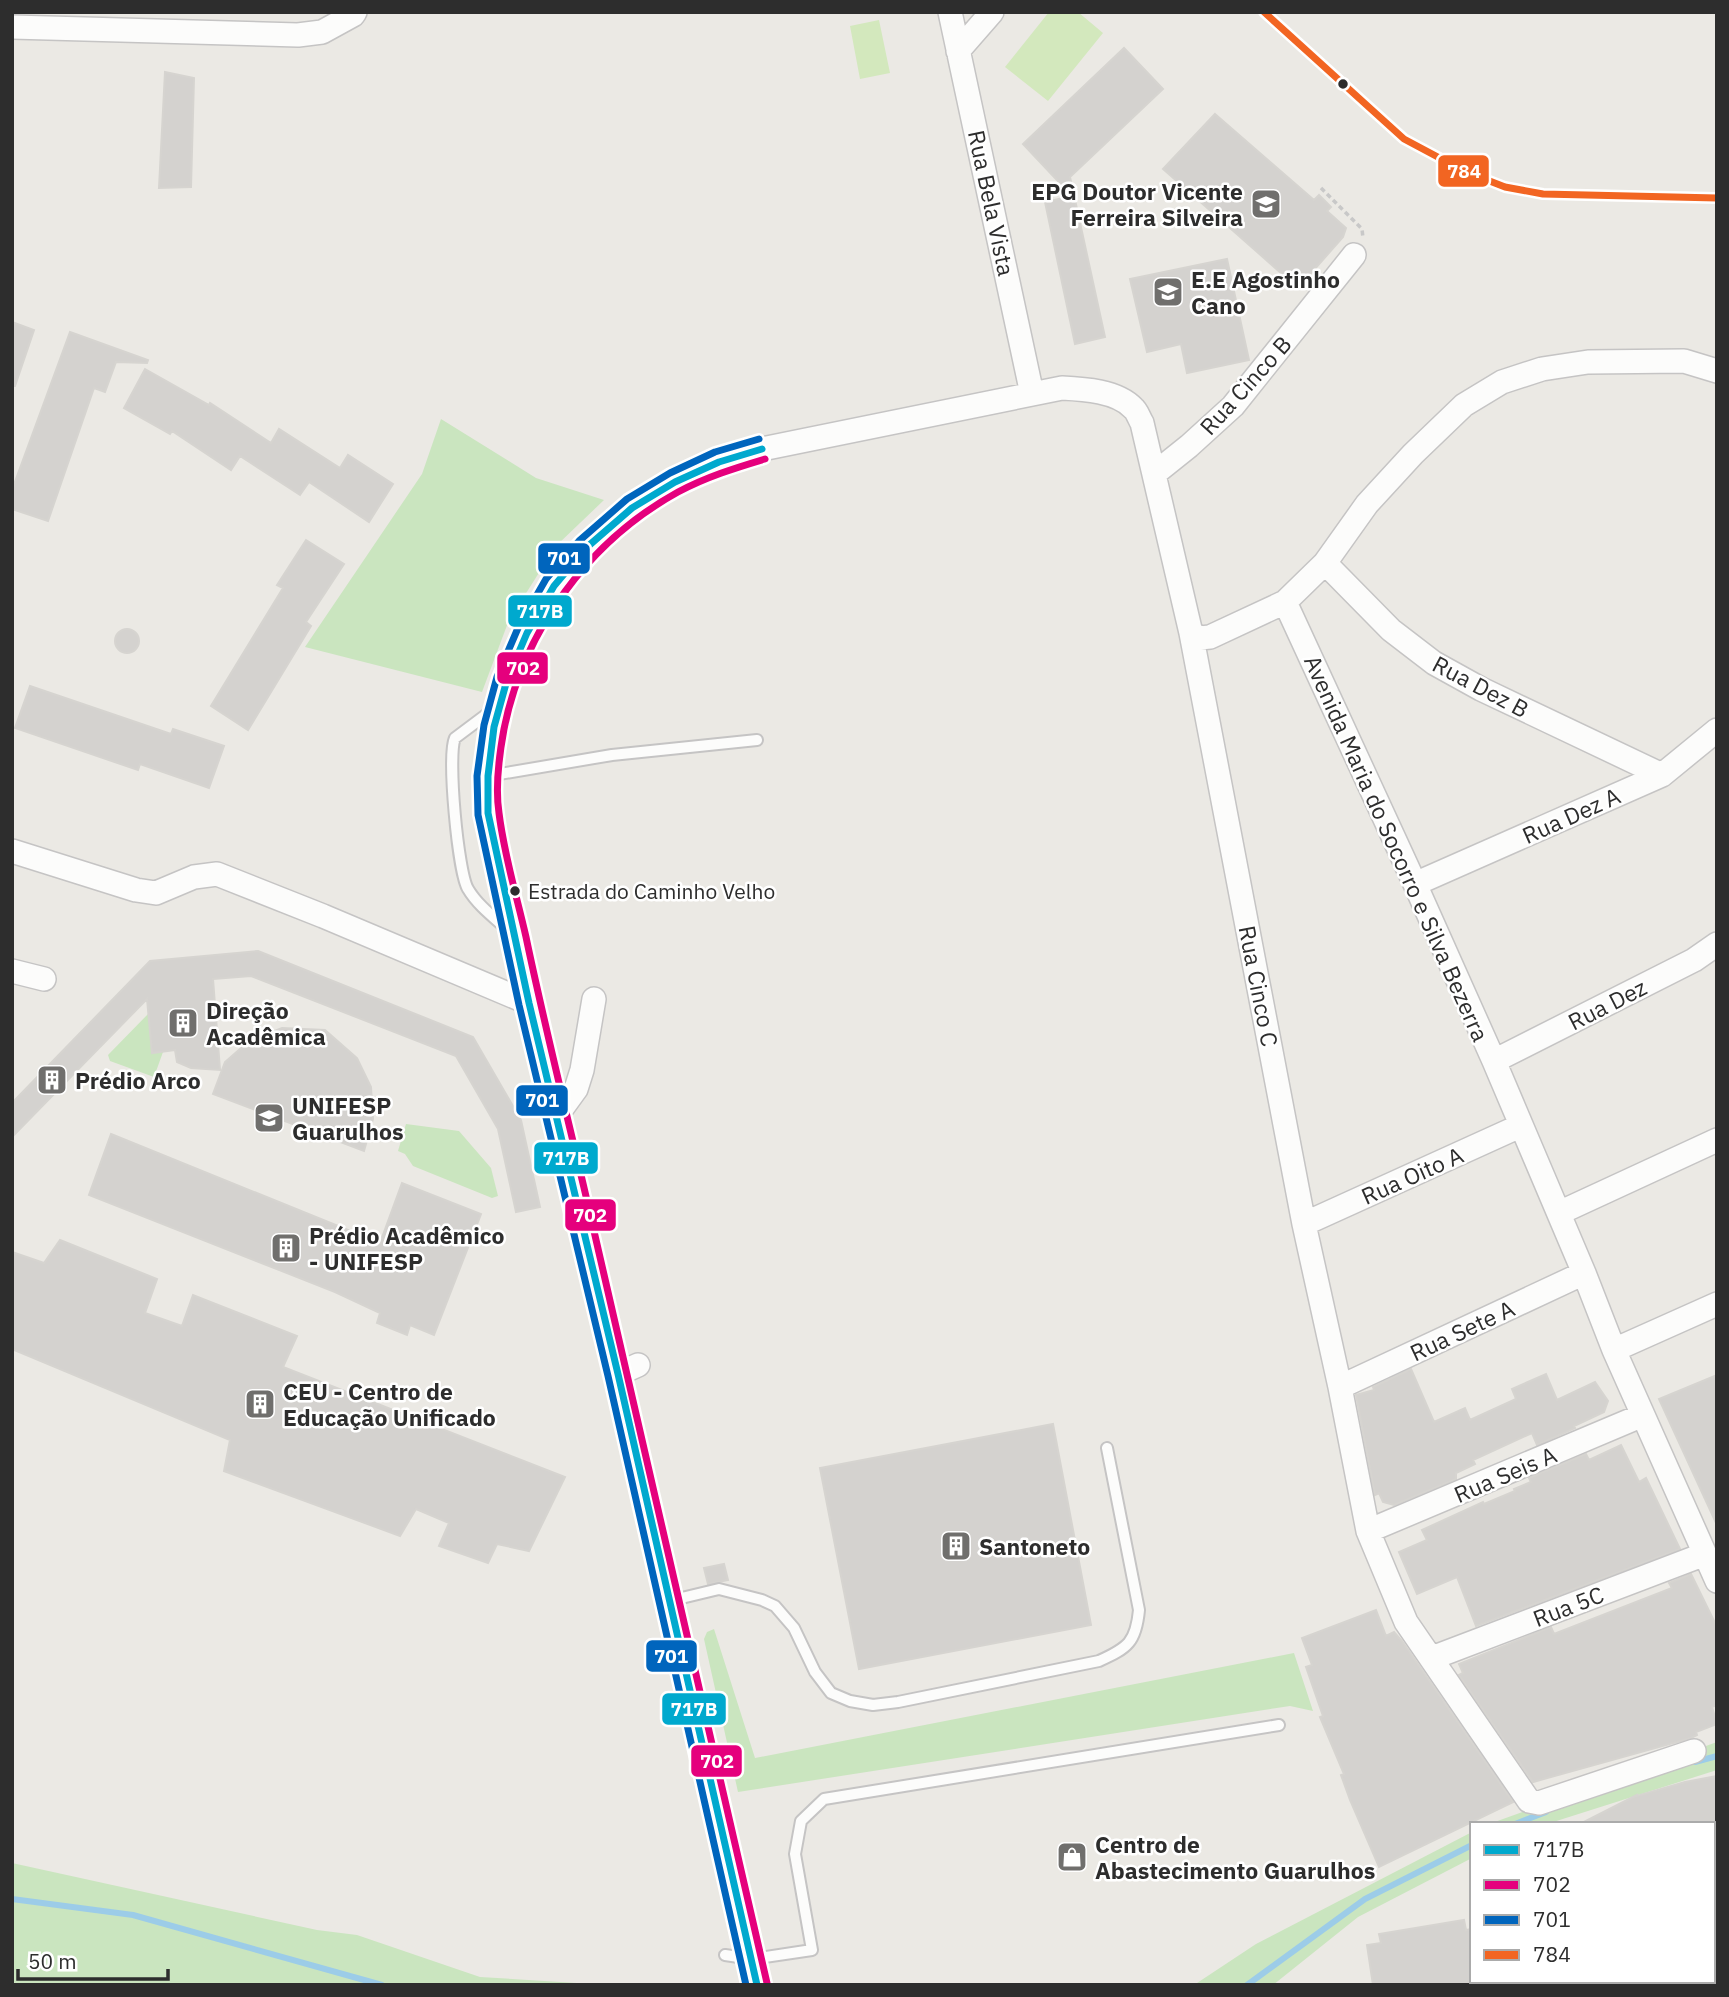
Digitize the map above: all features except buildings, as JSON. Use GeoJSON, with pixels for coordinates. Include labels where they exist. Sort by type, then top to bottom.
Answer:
{"type":"FeatureCollection","features":[{"type":"Feature","properties":{"kind":"street"},"geometry":{"type":"LineString","coordinates":[[12,27],[298,35],[322,32],[355,12]]}},
{"type":"Feature","properties":{"kind":"street","name":"Rua Bela Vista"},"geometry":{"type":"LineString","coordinates":[[950,12],[1032,394]]}},
{"type":"Feature","properties":{"kind":"street"},"geometry":{"type":"LineString","coordinates":[[958,51],[992,12]]}},
{"type":"Feature","properties":{"kind":"street","name":"Rua Cinco B"},"geometry":{"type":"LineString","coordinates":[[1154,474],[1233,406],[1354,255]]}},
{"type":"Feature","properties":{"kind":"street"},"geometry":{"type":"LineString","coordinates":[[1191,634],[1210,638],[1285,602],[1325,563],[1367,504],[1413,454],[1464,405],[1502,382],[1542,369],[1588,362],[1684,361],[1717,371]]}},
{"type":"Feature","properties":{"kind":"street","name":"Rua Cinco C"},"geometry":{"type":"LineString","coordinates":[[1032,394],[1062,388],[1088,389],[1120,399],[1134,408],[1142,423],[1191,634],[1304,1224],[1368,1531],[1406,1622],[1525,1798],[1532,1803],[1539,1803],[1694,1751]]}},
{"type":"Feature","properties":{"kind":"street"},"geometry":{"type":"LineString","coordinates":[[757,1985],[669,1601],[628,1370],[555,1118],[488,813],[488,776],[494,727],[507,680],[527,633],[554,586],[586,548],[623,516],[675,482],[719,462],[762,449],[1032,394]]}},
{"type":"Feature","properties":{"kind":"street","name":"Rua Dez B"},"geometry":{"type":"LineString","coordinates":[[1325,563],[1391,630],[1434,663],[1481,689],[1662,775]]}},
{"type":"Feature","properties":{"kind":"street","name":"Avenida Maria do Socorro e Silva Bezerra"},"geometry":{"type":"LineString","coordinates":[[1285,602],[1494,1060],[1614,1350],[1717,1581]]}},
{"type":"Feature","properties":{"kind":"street","name":"Rua Dez A"},"geometry":{"type":"LineString","coordinates":[[1415,884],[1662,775],[1717,730]]}},
{"type":"Feature","properties":{"kind":"street"},"geometry":{"type":"LineString","coordinates":[[12,851],[136,890],[156,892],[194,877],[216,874],[529,1003]]}},
{"type":"Feature","properties":{"kind":"street","name":"Rua Dez"},"geometry":{"type":"LineString","coordinates":[[1494,1060],[1694,960],[1717,944]]}},
{"type":"Feature","properties":{"kind":"street"},"geometry":{"type":"LineString","coordinates":[[12,971],[44,979]]}},
{"type":"Feature","properties":{"kind":"street"},"geometry":{"type":"LineString","coordinates":[[555,1118],[576,1089],[582,1070],[594,999]]}},
{"type":"Feature","properties":{"kind":"street","name":"Rua Oito A"},"geometry":{"type":"LineString","coordinates":[[1304,1224],[1520,1126]]}},
{"type":"Feature","properties":{"kind":"street"},"geometry":{"type":"LineString","coordinates":[[1559,1213],[1717,1140]]}},
{"type":"Feature","properties":{"kind":"street","name":"Rua Sete A"},"geometry":{"type":"LineString","coordinates":[[1340,1387],[1584,1273]]}},
{"type":"Feature","properties":{"kind":"street"},"geometry":{"type":"LineString","coordinates":[[1614,1350],[1717,1304]]}},
{"type":"Feature","properties":{"kind":"street","name":"Rua Seis A"},"geometry":{"type":"LineString","coordinates":[[1368,1531],[1643,1415]]}},
{"type":"Feature","properties":{"kind":"street","name":"Rua 5C"},"geometry":{"type":"LineString","coordinates":[[1432,1658],[1705,1554]]}},
{"type":"Feature","properties":{"kind":"lane"},"geometry":{"type":"LineString","coordinates":[[500,705],[456,738],[452,745],[452,777],[463,880],[472,895],[514,937]]}},
{"type":"Feature","properties":{"kind":"lane"},"geometry":{"type":"LineString","coordinates":[[488,776],[612,755],[757,740]]}},
{"type":"Feature","properties":{"kind":"lane"},"geometry":{"type":"LineString","coordinates":[[669,1601],[719,1589],[775,1606],[794,1628],[815,1672],[831,1693],[850,1702],[873,1705],[898,1702],[1099,1661],[1114,1654],[1137,1632],[1139,1610],[1107,1448]]}},
{"type":"Feature","properties":{"kind":"lane"},"geometry":{"type":"LineString","coordinates":[[725,1955],[752,1959],[811,1950],[795,1854],[802,1821],[824,1799],[1279,1725]]}},
{"type":"Feature","properties":{"kind":"path"},"geometry":{"type":"LineString","coordinates":[[1321,188],[1362,229],[1363,239],[1354,255]]}},
{"type":"Feature","properties":{"kind":"green space"},"geometry":{"type":"Polygon","coordinates":[[[1049,12],[1078,12],[1103,33],[1048,101],[1005,67],[1049,12]]]}},
{"type":"Feature","properties":{"kind":"green space"},"geometry":{"type":"Polygon","coordinates":[[[879,20],[890,73],[860,79],[850,26],[879,20]]]}},
{"type":"Feature","properties":{"kind":"green space"},"geometry":{"type":"Polygon","coordinates":[[[441,419],[536,478],[604,500],[556,546],[509,620],[482,692],[305,647],[422,474],[441,419]]]}},
{"type":"Feature","properties":{"kind":"green space"},"geometry":{"type":"Polygon","coordinates":[[[148,1014],[152,1052],[163,1052],[154,1077],[110,1061],[108,1055],[148,1014]]]}},
{"type":"Feature","properties":{"kind":"green space"},"geometry":{"type":"Polygon","coordinates":[[[406,1124],[459,1131],[491,1168],[498,1196],[492,1198],[413,1166],[405,1154],[398,1151],[406,1124]]]}},
{"type":"Feature","properties":{"kind":"green space"},"geometry":{"type":"Polygon","coordinates":[[[714,1629],[755,1758],[1294,1653],[1313,1711],[1290,1706],[738,1792],[704,1639],[707,1632],[714,1629]]]}},
{"type":"Feature","properties":{"kind":"green space"},"geometry":{"type":"Polygon","coordinates":[[[1717,1742],[1717,1770],[1553,1822],[1495,1822],[1717,1742]]]}},
{"type":"Feature","properties":{"kind":"green space"},"geometry":{"type":"Polygon","coordinates":[[[1470,1833],[1470,1859],[1358,1917],[1273,1985],[1194,1985],[1256,1944],[1470,1833]]]}},
{"type":"Feature","properties":{"kind":"green space"},"geometry":{"type":"Polygon","coordinates":[[[12,1863],[317,1930],[357,1935],[480,1977],[609,1985],[12,1985],[12,1863]]]}},
{"type":"Feature","properties":{"kind":"waterway"},"geometry":{"type":"LineString","coordinates":[[1695,1762],[1717,1756]]}},
{"type":"Feature","properties":{"kind":"waterway"},"geometry":{"type":"LineString","coordinates":[[1520,1822],[1546,1812]]}},
{"type":"Feature","properties":{"kind":"waterway"},"geometry":{"type":"LineString","coordinates":[[1247,1985],[1365,1899],[1470,1846]]}},
{"type":"Feature","properties":{"kind":"waterway"},"geometry":{"type":"LineString","coordinates":[[12,1899],[133,1915],[382,1985]]}},
{"type":"Feature","properties":{"kind":"transit line","name":"784"},"geometry":{"type":"LineString","coordinates":[[1264,12],[1404,139],[1464,171],[1505,187],[1543,194],[1717,198]]}},
{"type":"Feature","properties":{"kind":"transit line","name":"701"},"geometry":{"type":"LineString","coordinates":[[746,1985],[608,1376],[519,1005],[478,815],[477,776],[484,725],[497,677],[518,628],[546,579],[579,541],[627,499],[670,473],[715,452],[759,439]]}},
{"type":"Feature","properties":{"kind":"transit line","name":"717B"},"geometry":{"type":"LineString","coordinates":[[757,1985],[618,1374],[529,1003],[488,813],[488,776],[494,727],[507,680],[527,633],[554,586],[586,548],[632,508],[675,482],[719,462],[762,449]]}},
{"type":"Feature","properties":{"kind":"transit line","name":"702"},"geometry":{"type":"LineString","coordinates":[[765,459],[699,482],[646,512],[589,562],[565,591],[544,623],[514,692],[502,739],[497,793],[507,860],[767,1983]]}},
{"type":"Feature","properties":{"kind":"place","name":"EPG Doutor Vicente Ferreira Silveira"},"geometry":{"type":"Point","coordinates":[1266,204]}},
{"type":"Feature","properties":{"kind":"place","name":"E.E Agostinho Cano"},"geometry":{"type":"Point","coordinates":[1168,292]}},
{"type":"Feature","properties":{"kind":"place","name":"Estrada do Caminho Velho"},"geometry":{"type":"Point","coordinates":[515,891]}},
{"type":"Feature","properties":{"kind":"place","name":"Direção Acadêmica"},"geometry":{"type":"Point","coordinates":[183,1023]}},
{"type":"Feature","properties":{"kind":"place","name":"Prédio Arco"},"geometry":{"type":"Point","coordinates":[52,1080]}},
{"type":"Feature","properties":{"kind":"place","name":"UNIFESP Guarulhos"},"geometry":{"type":"Point","coordinates":[269,1118]}},
{"type":"Feature","properties":{"kind":"place","name":"Prédio Acadêmico - UNIFESP"},"geometry":{"type":"Point","coordinates":[286,1248]}},
{"type":"Feature","properties":{"kind":"place","name":"CEU - Centro de Educação Unificado"},"geometry":{"type":"Point","coordinates":[260,1404]}},
{"type":"Feature","properties":{"kind":"place","name":"Santoneto"},"geometry":{"type":"Point","coordinates":[956,1546]}},
{"type":"Feature","properties":{"kind":"place","name":"Centro de Abastecimento Guarulhos"},"geometry":{"type":"Point","coordinates":[1072,1857]}}]}
